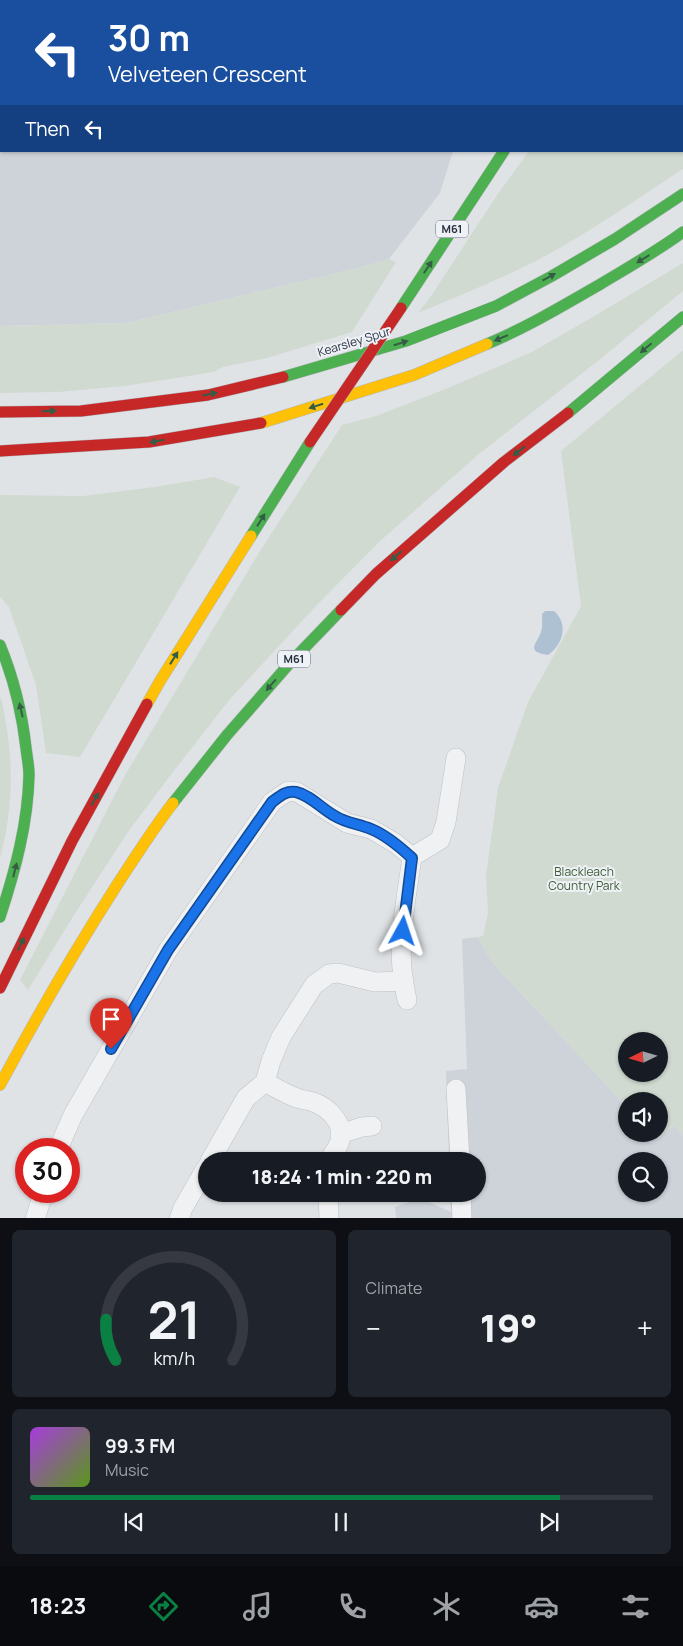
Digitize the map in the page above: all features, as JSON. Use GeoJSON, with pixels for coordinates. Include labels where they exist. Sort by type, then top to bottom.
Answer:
{"type":"FeatureCollection","features":[{"type":"Feature","properties":{"kind":"highway","name":"M61"},"geometry":{"type":"LineString","coordinates":[[0,988],[72,841],[160,681],[310,442],[503,152]]}},
{"type":"Feature","properties":{"kind":"highway","name":"Kearsley Spur"},"geometry":{"type":"LineString","coordinates":[[0,412],[81,411],[208,395],[304,372],[406,341],[496,306],[615,239],[683,194]]}},
{"type":"Feature","properties":{"kind":"highway"},"geometry":{"type":"LineString","coordinates":[[0,451],[149,442],[265,422],[414,375],[513,333],[660,249],[683,232]]}},
{"type":"Feature","properties":{"kind":"highway","name":"M61"},"geometry":{"type":"LineString","coordinates":[[0,1085],[40,1011],[98,914],[154,827],[227,735],[289,664],[382,568],[504,462],[559,420],[683,317]]}},
{"type":"Feature","properties":{"kind":"highway"},"geometry":{"type":"LineString","coordinates":[[0,645],[12,674],[24,726],[29,774],[25,822],[15,872],[0,917]]}},
{"type":"Feature","properties":{"kind":"street"},"geometry":{"type":"LineString","coordinates":[[407,1000],[402,968],[403,919],[412,858],[440,840],[446,822],[456,758]]}},
{"type":"Feature","properties":{"kind":"street"},"geometry":{"type":"LineString","coordinates":[[63,1138],[73,1115],[168,950],[272,802],[288,792],[297,792],[347,823],[371,829],[396,843],[412,858]]}},
{"type":"Feature","properties":{"kind":"street"},"geometry":{"type":"LineString","coordinates":[[215,1152],[246,1098],[265,1082],[281,1037],[314,985],[329,974],[338,973],[375,982],[404,981]]}},
{"type":"Feature","properties":{"kind":"street"},"geometry":{"type":"LineString","coordinates":[[265,1082],[327,1109],[337,1122],[341,1138],[334,1152]]}},
{"type":"Feature","properties":{"kind":"street"},"geometry":{"type":"LineString","coordinates":[[456,1089],[460,1152]]}},
{"type":"Feature","properties":{"kind":"street"},"geometry":{"type":"LineString","coordinates":[[340,1134],[372,1126]]}},
{"type":"Feature","properties":{"kind":"street"},"geometry":{"type":"LineString","coordinates":[[179,1218],[198,1183]]}},
{"type":"Feature","properties":{"kind":"street"},"geometry":{"type":"LineString","coordinates":[[328,1202],[329,1218]]}},
{"type":"Feature","properties":{"kind":"street"},"geometry":{"type":"LineString","coordinates":[[461,1202],[462,1218]]}},
{"type":"Feature","properties":{"kind":"street"},"geometry":{"type":"LineString","coordinates":[[35,1218],[40,1203]]}},
{"type":"Feature","properties":{"kind":"shaded area"},"geometry":{"type":"Polygon","coordinates":[[[0,152],[453,152],[440,193],[389,259],[126,323],[0,326],[0,152]]]}},
{"type":"Feature","properties":{"kind":"shaded area"},"geometry":{"type":"Polygon","coordinates":[[[477,937],[493,963],[618,1097],[618,1142],[668,1142],[668,1130],[674,1125],[683,1136],[683,1218],[396,1218],[395,1207],[409,1202],[429,1202],[451,1212],[450,1202],[486,1202],[486,1152],[449,1152],[446,1071],[467,1069],[462,939],[477,937]]]}},
{"type":"Feature","properties":{"kind":"green space"},"geometry":{"type":"Polygon","coordinates":[[[528,152],[683,152],[683,169],[572,241],[505,276],[418,313],[499,192],[528,152]]]}},
{"type":"Feature","properties":{"kind":"green space"},"geometry":{"type":"Polygon","coordinates":[[[389,259],[396,262],[352,332],[267,358],[223,367],[214,372],[125,386],[58,392],[0,393],[0,326],[126,323],[389,259]]]}},
{"type":"Feature","properties":{"kind":"green space"},"geometry":{"type":"Polygon","coordinates":[[[683,263],[683,291],[479,454],[379,542],[315,607],[230,699],[128,832],[28,990],[20,980],[125,775],[260,551],[342,425],[376,416],[532,352],[683,263]]]}},
{"type":"Feature","properties":{"kind":"green space","name":"Blackleach Country Park"},"geometry":{"type":"Polygon","coordinates":[[[683,350],[683,1136],[674,1125],[668,1130],[668,1092],[618,1092],[618,1097],[493,963],[477,937],[483,936],[488,913],[486,876],[498,788],[528,702],[581,606],[561,451],[683,350]]]}},
{"type":"Feature","properties":{"kind":"green space"},"geometry":{"type":"Polygon","coordinates":[[[214,477],[240,487],[80,757],[46,753],[36,685],[9,607],[0,597],[0,495],[83,496],[214,477]]]}},
{"type":"Feature","properties":{"kind":"green space"},"geometry":{"type":"Polygon","coordinates":[[[0,697],[9,741],[11,774],[7,825],[0,858],[0,697]]]}},
{"type":"Feature","properties":{"kind":"water"},"geometry":{"type":"Polygon","coordinates":[[[545,611],[554,611],[559,616],[563,628],[557,646],[548,655],[536,652],[534,649],[542,630],[542,614],[545,611]]]}},
{"type":"Feature","properties":{"kind":"traffic: fast"},"geometry":{"type":"LineString","coordinates":[[401,308],[503,152]]}},
{"type":"Feature","properties":{"kind":"traffic: fast"},"geometry":{"type":"LineString","coordinates":[[283,377],[406,341],[496,306],[615,239],[683,194]]}},
{"type":"Feature","properties":{"kind":"traffic: fast"},"geometry":{"type":"LineString","coordinates":[[487,344],[530,324],[571,301],[641,260],[683,232]]}},
{"type":"Feature","properties":{"kind":"traffic: fast"},"geometry":{"type":"LineString","coordinates":[[568,413],[683,317]]}},
{"type":"Feature","properties":{"kind":"traffic: fast"},"geometry":{"type":"LineString","coordinates":[[251,536],[310,442]]}},
{"type":"Feature","properties":{"kind":"traffic: fast"},"geometry":{"type":"LineString","coordinates":[[173,803],[227,735],[289,664],[341,610]]}},
{"type":"Feature","properties":{"kind":"traffic: fast"},"geometry":{"type":"LineString","coordinates":[[0,645],[20,709],[29,775],[20,847],[0,917]]}},
{"type":"Feature","properties":{"kind":"traffic: slow"},"geometry":{"type":"LineString","coordinates":[[261,423],[414,375],[487,344]]}},
{"type":"Feature","properties":{"kind":"traffic: slow"},"geometry":{"type":"LineString","coordinates":[[147,704],[251,536]]}},
{"type":"Feature","properties":{"kind":"traffic: slow"},"geometry":{"type":"LineString","coordinates":[[0,1085],[41,1010],[85,936],[143,845],[173,803]]}},
{"type":"Feature","properties":{"kind":"traffic: jam"},"geometry":{"type":"LineString","coordinates":[[310,442],[401,308]]}},
{"type":"Feature","properties":{"kind":"traffic: jam"},"geometry":{"type":"LineString","coordinates":[[0,412],[81,411],[208,395],[283,377]]}},
{"type":"Feature","properties":{"kind":"traffic: jam"},"geometry":{"type":"LineString","coordinates":[[341,610],[376,574],[504,462],[568,413]]}},
{"type":"Feature","properties":{"kind":"traffic: jam"},"geometry":{"type":"LineString","coordinates":[[0,451],[149,442],[261,423]]}},
{"type":"Feature","properties":{"kind":"traffic: jam"},"geometry":{"type":"LineString","coordinates":[[0,988],[72,841],[147,704]]}},
{"type":"Feature","properties":{"kind":"route"},"geometry":{"type":"LineString","coordinates":[[111,1049],[168,950],[272,802],[288,792],[297,792],[347,823],[371,829],[396,843],[412,858],[403,931]]}}]}
